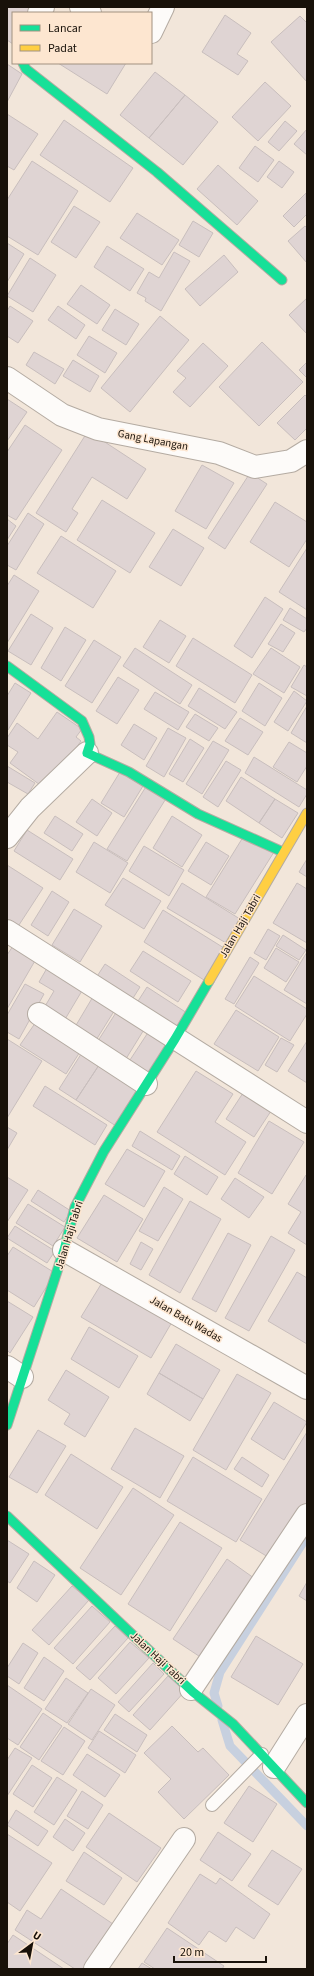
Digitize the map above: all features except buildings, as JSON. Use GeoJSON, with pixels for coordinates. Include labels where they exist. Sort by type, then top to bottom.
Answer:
{"type":"FeatureCollection","features":[{"type":"Feature","properties":{"kind":"street"},"geometry":{"type":"LineString","coordinates":[[152,30],[163,7]]}},
{"type":"Feature","properties":{"kind":"street"},"geometry":{"type":"LineString","coordinates":[[23,64],[26,69],[157,172],[282,280]]}},
{"type":"Feature","properties":{"kind":"street","name":"Gang Lapangan"},"geometry":{"type":"LineString","coordinates":[[7,378],[62,415],[98,429],[219,453],[255,467],[291,461],[307,451]]}},
{"type":"Feature","properties":{"kind":"street"},"geometry":{"type":"LineString","coordinates":[[7,666],[82,722],[89,734],[91,744],[87,754],[30,808],[7,836]]}},
{"type":"Feature","properties":{"kind":"street"},"geometry":{"type":"LineString","coordinates":[[87,754],[116,764],[152,785],[180,805],[205,818],[260,840],[283,852]]}},
{"type":"Feature","properties":{"kind":"street","name":"Jalan Haji Tabri"},"geometry":{"type":"LineString","coordinates":[[7,1425],[15,1372],[64,1250],[75,1207],[104,1152],[175,1039],[307,813]]}},
{"type":"Feature","properties":{"kind":"street"},"geometry":{"type":"LineString","coordinates":[[7,931],[307,1122]]}},
{"type":"Feature","properties":{"kind":"street"},"geometry":{"type":"LineString","coordinates":[[39,1014],[146,1084]]}},
{"type":"Feature","properties":{"kind":"street","name":"Jalan Batu Wadas"},"geometry":{"type":"LineString","coordinates":[[64,1250],[307,1388]]}},
{"type":"Feature","properties":{"kind":"street"},"geometry":{"type":"LineString","coordinates":[[192,1690],[307,1515]]}},
{"type":"Feature","properties":{"kind":"street","name":"Jalan Haji Tabri"},"geometry":{"type":"LineString","coordinates":[[7,1516],[192,1690],[233,1724],[263,1761],[307,1803]]}},
{"type":"Feature","properties":{"kind":"street"},"geometry":{"type":"LineString","coordinates":[[263,1761],[307,1715]]}},
{"type":"Feature","properties":{"kind":"street"},"geometry":{"type":"LineString","coordinates":[[95,1969],[184,1839]]}},
{"type":"Feature","properties":{"kind":"lane"},"geometry":{"type":"LineString","coordinates":[[212,1805],[241,1776],[263,1761]]}},
{"type":"Feature","properties":{"kind":"waterway"},"geometry":{"type":"LineString","coordinates":[[218,1706],[214,1693],[220,1672],[307,1536]]}},
{"type":"Feature","properties":{"kind":"waterway"},"geometry":{"type":"LineString","coordinates":[[222,1720],[230,1746],[307,1826]]}},
{"type":"Feature","properties":{"kind":"traffic: fast"},"geometry":{"type":"LineString","coordinates":[[24,64],[26,69],[157,172],[282,280]]}},
{"type":"Feature","properties":{"kind":"traffic: fast"},"geometry":{"type":"LineString","coordinates":[[7,666],[82,721],[89,737],[90,744],[87,753],[129,772],[198,814],[283,852]]}},
{"type":"Feature","properties":{"kind":"traffic: fast"},"geometry":{"type":"LineString","coordinates":[[7,1425],[64,1250],[75,1207],[104,1151],[175,1039],[209,981]]}},
{"type":"Feature","properties":{"kind":"traffic: fast"},"geometry":{"type":"LineString","coordinates":[[7,1516],[193,1692],[233,1724],[307,1803]]}},
{"type":"Feature","properties":{"kind":"traffic: slow"},"geometry":{"type":"LineString","coordinates":[[209,981],[307,813]]}}]}
